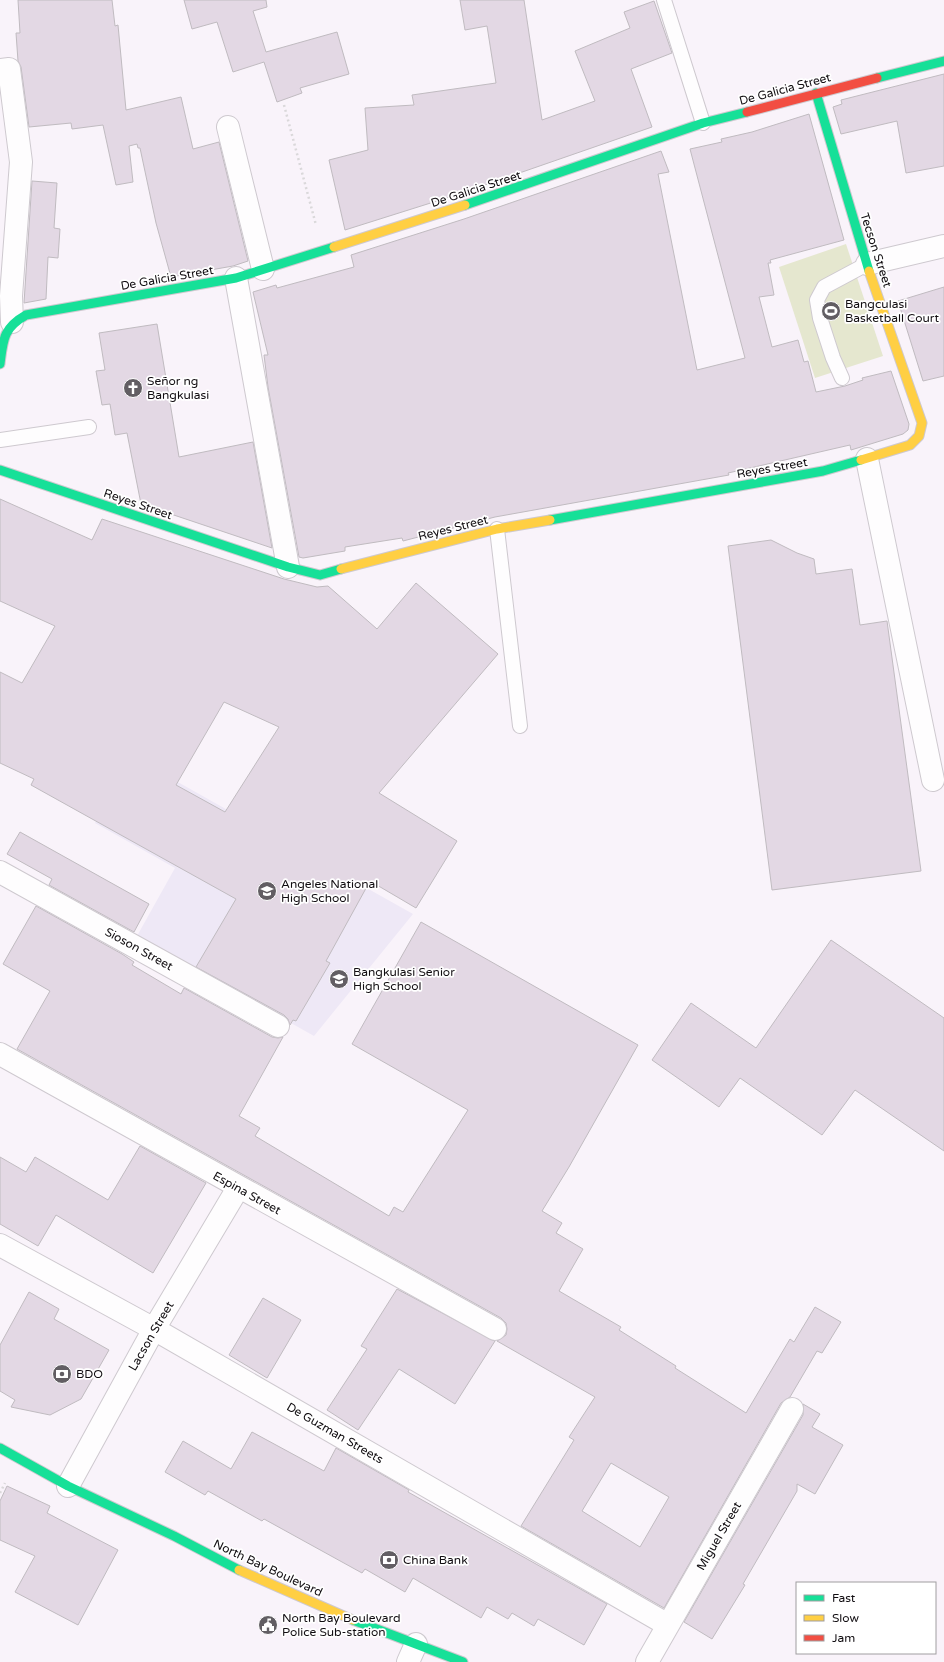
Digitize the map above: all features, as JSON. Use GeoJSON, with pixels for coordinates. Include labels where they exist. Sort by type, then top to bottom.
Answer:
{"type":"FeatureCollection","features":[{"type":"Feature","properties":{"kind":"street","name":"De Galicia Street"},"geometry":{"type":"LineString","coordinates":[[12,322],[26,315],[236,278],[460,207],[703,123],[816,93],[944,62]]}},
{"type":"Feature","properties":{"kind":"street"},"geometry":{"type":"LineString","coordinates":[[0,70],[9,69],[22,162],[11,296],[12,322],[5,333],[0,364]]}},
{"type":"Feature","properties":{"kind":"street","name":"Tecson Street"},"geometry":{"type":"LineString","coordinates":[[816,93],[867,264],[922,423],[919,436]]}},
{"type":"Feature","properties":{"kind":"street"},"geometry":{"type":"LineString","coordinates":[[228,127],[263,269]]}},
{"type":"Feature","properties":{"kind":"street"},"geometry":{"type":"LineString","coordinates":[[867,264],[944,246]]}},
{"type":"Feature","properties":{"kind":"street"},"geometry":{"type":"LineString","coordinates":[[236,278],[288,567]]}},
{"type":"Feature","properties":{"kind":"street","name":"Reyes Street"},"geometry":{"type":"LineString","coordinates":[[0,470],[288,567],[320,575],[497,529],[823,471],[910,445],[919,436]]}},
{"type":"Feature","properties":{"kind":"street"},"geometry":{"type":"LineString","coordinates":[[867,459],[933,780]]}},
{"type":"Feature","properties":{"kind":"street","name":"Sioson Street"},"geometry":{"type":"LineString","coordinates":[[0,872],[278,1026]]}},
{"type":"Feature","properties":{"kind":"street","name":"Espina Street"},"geometry":{"type":"LineString","coordinates":[[0,1054],[238,1188],[495,1329]]}},
{"type":"Feature","properties":{"kind":"street","name":"Lacson Street"},"geometry":{"type":"LineString","coordinates":[[68,1486],[154,1329],[238,1188]]}},
{"type":"Feature","properties":{"kind":"street","name":"De Guzman Streets"},"geometry":{"type":"LineString","coordinates":[[0,1245],[154,1329],[668,1625]]}},
{"type":"Feature","properties":{"kind":"street","name":"Miguel Street"},"geometry":{"type":"LineString","coordinates":[[647,1662],[792,1409]]}},
{"type":"Feature","properties":{"kind":"street","name":"North Bay Boulevard"},"geometry":{"type":"LineString","coordinates":[[0,1448],[68,1486],[155,1526],[229,1565],[338,1614],[412,1653],[463,1662]]}},
{"type":"Feature","properties":{"kind":"lane"},"geometry":{"type":"LineString","coordinates":[[664,0],[703,123]]}},
{"type":"Feature","properties":{"kind":"lane"},"geometry":{"type":"LineString","coordinates":[[842,378],[833,358],[818,313],[817,300],[824,287],[867,264]]}},
{"type":"Feature","properties":{"kind":"lane"},"geometry":{"type":"LineString","coordinates":[[0,440],[89,427]]}},
{"type":"Feature","properties":{"kind":"lane"},"geometry":{"type":"LineString","coordinates":[[497,529],[520,726]]}},
{"type":"Feature","properties":{"kind":"path"},"geometry":{"type":"LineString","coordinates":[[284,105],[322,250]]}},
{"type":"Feature","properties":{"kind":"shaded area","name":"Angeles National High School"},"geometry":{"type":"Polygon","coordinates":[[[124,771],[176,781],[413,914],[314,1036],[137,936],[175,868],[95,823],[124,771]]]}},
{"type":"Feature","properties":{"kind":"green space","name":"Bangculasi Basketball Court"},"geometry":{"type":"Polygon","coordinates":[[[846,244],[883,356],[815,378],[779,267],[846,244]]]}},
{"type":"Feature","properties":{"kind":"building"},"geometry":{"type":"Polygon","coordinates":[[[18,0],[112,0],[115,26],[118,25],[126,110],[181,97],[193,149],[219,142],[248,261],[233,266],[171,277],[156,223],[140,148],[138,148],[137,144],[129,146],[133,182],[116,185],[103,125],[72,129],[71,123],[29,127],[21,67],[18,61],[16,33],[20,33],[18,0]]]}},
{"type":"Feature","properties":{"kind":"building"},"geometry":{"type":"Polygon","coordinates":[[[184,0],[266,0],[267,7],[253,11],[266,52],[337,32],[349,74],[300,88],[302,93],[277,102],[264,62],[233,72],[217,22],[192,29],[184,0]]]}},
{"type":"Feature","properties":{"kind":"building"},"geometry":{"type":"Polygon","coordinates":[[[460,0],[524,0],[542,120],[595,101],[575,51],[630,28],[624,12],[654,1],[672,53],[631,69],[652,127],[456,195],[345,230],[329,160],[368,150],[365,108],[414,105],[412,95],[496,83],[487,26],[465,30],[460,0]]]}},
{"type":"Feature","properties":{"kind":"building"},"geometry":{"type":"Polygon","coordinates":[[[944,74],[944,166],[906,173],[897,121],[841,134],[833,107],[842,104],[841,100],[944,74]]]}},
{"type":"Feature","properties":{"kind":"building"},"geometry":{"type":"Polygon","coordinates":[[[809,114],[844,240],[770,260],[771,263],[768,263],[774,295],[759,297],[772,347],[798,340],[804,362],[808,361],[816,392],[845,386],[863,380],[862,378],[891,371],[909,424],[908,430],[903,434],[851,450],[850,445],[728,473],[729,475],[495,517],[403,541],[402,538],[345,547],[345,551],[303,558],[299,557],[268,387],[264,355],[268,355],[253,292],[276,285],[277,288],[354,267],[351,255],[464,219],[661,151],[669,172],[658,174],[697,370],[745,358],[690,149],[722,142],[721,139],[752,132],[809,114]]]}},
{"type":"Feature","properties":{"kind":"building"},"geometry":{"type":"Polygon","coordinates":[[[32,181],[57,183],[54,228],[60,229],[58,258],[48,257],[46,299],[24,303],[32,181]]]}},
{"type":"Feature","properties":{"kind":"building"},"geometry":{"type":"Polygon","coordinates":[[[944,287],[944,376],[923,381],[898,301],[944,287]]]}},
{"type":"Feature","properties":{"kind":"building"},"geometry":{"type":"Polygon","coordinates":[[[157,324],[179,457],[253,442],[272,548],[141,504],[127,433],[115,435],[110,404],[102,405],[96,371],[105,370],[99,333],[157,324]]]}},
{"type":"Feature","properties":{"kind":"building"},"geometry":{"type":"Polygon","coordinates":[[[0,499],[92,540],[102,519],[284,579],[317,587],[328,586],[377,629],[416,583],[498,654],[379,793],[457,841],[416,908],[370,881],[326,961],[330,963],[296,1021],[293,1020],[290,1025],[288,1019],[284,1015],[196,967],[236,899],[31,785],[34,779],[0,763],[0,672],[22,683],[55,626],[0,601],[0,499]],[[224,702],[176,785],[225,812],[279,727],[224,702]]]}},
{"type":"Feature","properties":{"kind":"building"},"geometry":{"type":"Polygon","coordinates":[[[771,540],[797,553],[814,559],[816,574],[852,569],[860,625],[887,621],[921,871],[772,890],[728,546],[771,540]]]}},
{"type":"Feature","properties":{"kind":"building"},"geometry":{"type":"Polygon","coordinates":[[[20,832],[149,904],[134,932],[49,885],[52,879],[7,854],[20,832]]]}},
{"type":"Feature","properties":{"kind":"building"},"geometry":{"type":"Polygon","coordinates":[[[36,906],[122,954],[134,962],[132,965],[181,994],[184,988],[272,1037],[283,1037],[239,1116],[260,1128],[255,1136],[389,1216],[394,1207],[403,1212],[468,1110],[352,1044],[421,922],[638,1045],[569,1167],[542,1211],[562,1223],[556,1233],[583,1249],[559,1291],[621,1327],[619,1330],[746,1413],[790,1339],[794,1342],[815,1307],[841,1322],[822,1353],[817,1351],[790,1397],[781,1403],[664,1608],[521,1526],[574,1440],[569,1437],[595,1397],[497,1341],[506,1335],[506,1323],[501,1318],[17,1049],[50,991],[3,964],[36,906]],[[611,1463],[582,1511],[640,1547],[669,1497],[611,1463]]]}},
{"type":"Feature","properties":{"kind":"building"},"geometry":{"type":"Polygon","coordinates":[[[831,940],[944,1018],[944,1151],[855,1090],[822,1135],[740,1078],[719,1107],[652,1060],[691,1003],[756,1048],[831,940]]]}},
{"type":"Feature","properties":{"kind":"building"},"geometry":{"type":"Polygon","coordinates":[[[140,1146],[206,1183],[153,1273],[56,1215],[38,1246],[0,1224],[0,1157],[26,1172],[35,1157],[108,1200],[140,1146]]]}},
{"type":"Feature","properties":{"kind":"building"},"geometry":{"type":"Polygon","coordinates":[[[397,1289],[495,1341],[455,1404],[399,1369],[358,1430],[327,1410],[367,1349],[361,1346],[397,1289]]]}},
{"type":"Feature","properties":{"kind":"building"},"geometry":{"type":"Polygon","coordinates":[[[29,1292],[59,1309],[54,1319],[109,1350],[81,1399],[50,1415],[11,1407],[15,1400],[0,1391],[0,1345],[29,1292]]]}},
{"type":"Feature","properties":{"kind":"building"},"geometry":{"type":"Polygon","coordinates":[[[263,1298],[301,1320],[267,1378],[229,1355],[263,1298]]]}},
{"type":"Feature","properties":{"kind":"building"},"geometry":{"type":"Polygon","coordinates":[[[803,1404],[820,1414],[812,1427],[843,1445],[815,1494],[797,1484],[797,1491],[743,1584],[745,1585],[712,1639],[684,1622],[803,1415],[803,1404]]]}},
{"type":"Feature","properties":{"kind":"building"},"geometry":{"type":"Polygon","coordinates":[[[252,1432],[324,1471],[336,1448],[409,1490],[408,1492],[607,1604],[584,1645],[538,1619],[534,1626],[512,1613],[508,1619],[487,1607],[481,1618],[413,1578],[405,1592],[365,1569],[362,1573],[264,1519],[262,1521],[208,1491],[205,1495],[165,1472],[183,1441],[231,1469],[252,1432]]]}},
{"type":"Feature","properties":{"kind":"building"},"geometry":{"type":"Polygon","coordinates":[[[7,1486],[50,1506],[47,1513],[118,1550],[78,1625],[15,1592],[35,1556],[0,1540],[0,1501],[7,1486]]]}},
{"type":"Feature","properties":{"kind":"traffic: fast"},"geometry":{"type":"LineString","coordinates":[[877,78],[944,61]]}},
{"type":"Feature","properties":{"kind":"traffic: fast"},"geometry":{"type":"LineString","coordinates":[[816,93],[869,271]]}},
{"type":"Feature","properties":{"kind":"traffic: fast"},"geometry":{"type":"LineString","coordinates":[[465,205],[703,123],[747,112]]}},
{"type":"Feature","properties":{"kind":"traffic: fast"},"geometry":{"type":"LineString","coordinates":[[0,364],[3,341],[8,330],[18,320],[26,315],[236,278],[334,247]]}},
{"type":"Feature","properties":{"kind":"traffic: fast"},"geometry":{"type":"LineString","coordinates":[[550,520],[823,471],[861,460]]}},
{"type":"Feature","properties":{"kind":"traffic: fast"},"geometry":{"type":"LineString","coordinates":[[0,470],[288,567],[320,575],[341,569]]}},
{"type":"Feature","properties":{"kind":"traffic: fast"},"geometry":{"type":"LineString","coordinates":[[0,1448],[68,1486],[174,1536],[239,1570]]}},
{"type":"Feature","properties":{"kind":"traffic: fast"},"geometry":{"type":"LineString","coordinates":[[353,1620],[463,1662]]}},
{"type":"Feature","properties":{"kind":"traffic: slow"},"geometry":{"type":"LineString","coordinates":[[334,247],[465,205]]}},
{"type":"Feature","properties":{"kind":"traffic: slow"},"geometry":{"type":"LineString","coordinates":[[861,460],[910,445],[919,436],[922,423],[869,271]]}},
{"type":"Feature","properties":{"kind":"traffic: slow"},"geometry":{"type":"LineString","coordinates":[[341,569],[497,529],[550,520]]}},
{"type":"Feature","properties":{"kind":"traffic: slow"},"geometry":{"type":"LineString","coordinates":[[239,1570],[353,1620]]}},
{"type":"Feature","properties":{"kind":"traffic: jam"},"geometry":{"type":"LineString","coordinates":[[747,112],[877,78]]}},
{"type":"Feature","properties":{"kind":"place","name":"Bangculasi Basketball Court"},"geometry":{"type":"Point","coordinates":[831,311]}},
{"type":"Feature","properties":{"kind":"place","name":"Señor ng Bangkulasi"},"geometry":{"type":"Point","coordinates":[133,388]}},
{"type":"Feature","properties":{"kind":"place","name":"Angeles National High School"},"geometry":{"type":"Point","coordinates":[267,891]}},
{"type":"Feature","properties":{"kind":"place","name":"Bangkulasi Senior High School"},"geometry":{"type":"Point","coordinates":[339,979]}},
{"type":"Feature","properties":{"kind":"place","name":"BDO"},"geometry":{"type":"Point","coordinates":[62,1374]}},
{"type":"Feature","properties":{"kind":"place","name":"China Bank"},"geometry":{"type":"Point","coordinates":[389,1560]}},
{"type":"Feature","properties":{"kind":"place","name":"North Bay Boulevard Police Sub-station"},"geometry":{"type":"Point","coordinates":[268,1625]}}]}
